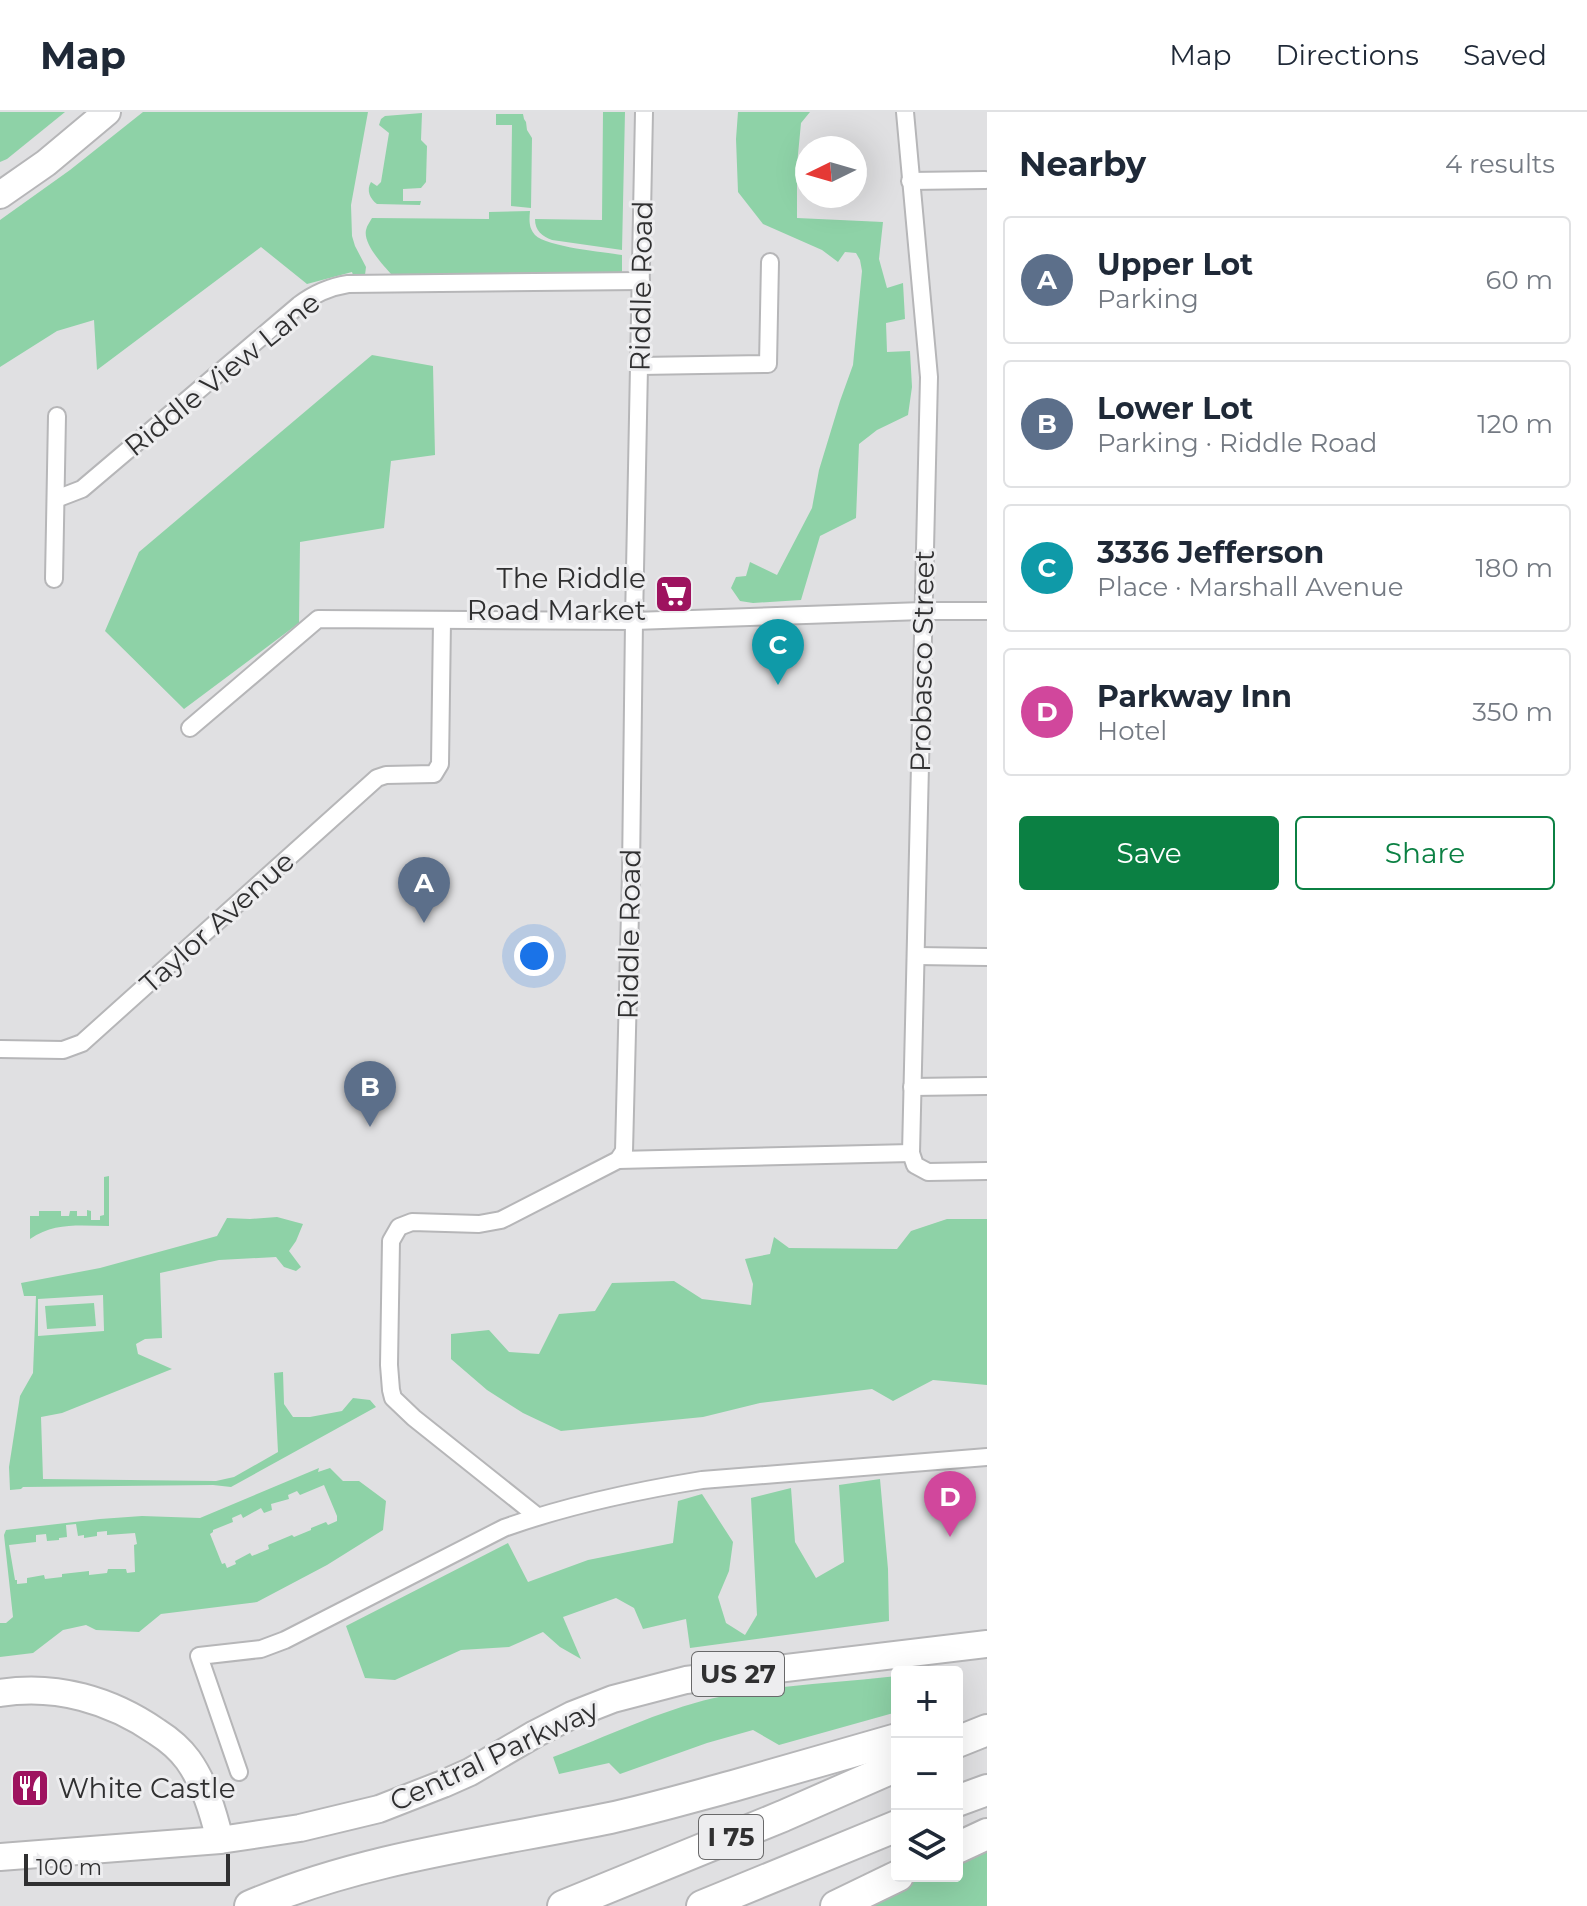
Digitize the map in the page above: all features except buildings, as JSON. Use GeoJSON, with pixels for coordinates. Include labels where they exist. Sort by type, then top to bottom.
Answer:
{"type":"FeatureCollection","features":[{"type":"Feature","properties":{"kind":"highway"},"geometry":{"type":"LineString","coordinates":[[963,1724],[987,1719]]}},
{"type":"Feature","properties":{"kind":"highway"},"geometry":{"type":"LineString","coordinates":[[963,1740],[987,1730]]}},
{"type":"Feature","properties":{"kind":"highway"},"geometry":{"type":"LineString","coordinates":[[250,1906],[327,1877],[432,1851],[666,1805],[891,1741]]}},
{"type":"Feature","properties":{"kind":"highway","name":"I 75"},"geometry":{"type":"LineString","coordinates":[[563,1906],[891,1769]]}},
{"type":"Feature","properties":{"kind":"highway"},"geometry":{"type":"LineString","coordinates":[[963,1799],[987,1790]]}},
{"type":"Feature","properties":{"kind":"highway","name":"I 75"},"geometry":{"type":"LineString","coordinates":[[709,1905],[891,1829]]}},
{"type":"Feature","properties":{"kind":"highway"},"geometry":{"type":"LineString","coordinates":[[963,1845],[987,1834]]}},
{"type":"Feature","properties":{"kind":"highway"},"geometry":{"type":"LineString","coordinates":[[836,1906],[891,1879]]}},
{"type":"Feature","properties":{"kind":"main road"},"geometry":{"type":"LineString","coordinates":[[0,195],[46,163],[107,112]]}},
{"type":"Feature","properties":{"kind":"main road","name":"Central Parkway"},"geometry":{"type":"LineString","coordinates":[[0,1857],[220,1840],[300,1828],[379,1809],[470,1772],[572,1715],[613,1699],[686,1680],[987,1644]]}},
{"type":"Feature","properties":{"kind":"main road"},"geometry":{"type":"LineString","coordinates":[[0,1693],[20,1690],[69,1694],[92,1699],[140,1720],[187,1758],[211,1805],[220,1840]]}},
{"type":"Feature","properties":{"kind":"street","name":"Riddle Road"},"geometry":{"type":"LineString","coordinates":[[618,1160],[624,1151],[631,872],[644,112]]}},
{"type":"Feature","properties":{"kind":"street","name":"Probasco Street"},"geometry":{"type":"LineString","coordinates":[[905,112],[929,377],[911,1153]]}},
{"type":"Feature","properties":{"kind":"street"},"geometry":{"type":"LineString","coordinates":[[910,181],[985,180]]}},
{"type":"Feature","properties":{"kind":"street"},"geometry":{"type":"LineString","coordinates":[[640,366],[768,364],[770,262]]}},
{"type":"Feature","properties":{"kind":"street","name":"Riddle View Lane"},"geometry":{"type":"LineString","coordinates":[[56,499],[82,489],[299,305],[331,287],[348,284],[641,281]]}},
{"type":"Feature","properties":{"kind":"street"},"geometry":{"type":"LineString","coordinates":[[54,579],[57,416]]}},
{"type":"Feature","properties":{"kind":"street"},"geometry":{"type":"LineString","coordinates":[[190,728],[318,619],[634,621],[987,611]]}},
{"type":"Feature","properties":{"kind":"street","name":"Taylor Avenue"},"geometry":{"type":"LineString","coordinates":[[0,1049],[63,1050],[82,1043],[377,778],[434,774],[440,764],[442,621]]}},
{"type":"Feature","properties":{"kind":"street"},"geometry":{"type":"LineString","coordinates":[[916,956],[987,957]]}},
{"type":"Feature","properties":{"kind":"street"},"geometry":{"type":"LineString","coordinates":[[912,1087],[987,1086]]}},
{"type":"Feature","properties":{"kind":"street"},"geometry":{"type":"LineString","coordinates":[[537,1516],[393,1398],[389,1365],[391,1241],[399,1227],[412,1222],[479,1224],[501,1220],[618,1160],[911,1153],[915,1165],[928,1172],[987,1171]]}},
{"type":"Feature","properties":{"kind":"street"},"geometry":{"type":"LineString","coordinates":[[239,1772],[199,1656],[261,1649],[285,1640],[504,1528],[537,1516],[656,1487],[702,1480],[987,1457]]}},
{"type":"Feature","properties":{"kind":"green space"},"geometry":{"type":"Polygon","coordinates":[[[0,112],[65,112],[0,162],[0,112]]]}},
{"type":"Feature","properties":{"kind":"green space"},"geometry":{"type":"Polygon","coordinates":[[[143,112],[368,112],[351,205],[352,236],[366,267],[365,275],[353,275],[352,272],[307,284],[261,247],[97,370],[94,320],[57,331],[0,367],[0,220],[143,112]]]}},
{"type":"Feature","properties":{"kind":"green space"},"geometry":{"type":"Polygon","coordinates":[[[603,112],[625,112],[622,250],[552,240],[540,232],[535,223],[535,219],[602,220],[603,112]]]}},
{"type":"Feature","properties":{"kind":"green space"},"geometry":{"type":"Polygon","coordinates":[[[738,112],[810,112],[801,123],[800,136],[795,136],[797,218],[883,222],[879,259],[887,288],[903,283],[905,319],[886,323],[887,352],[910,351],[912,387],[908,415],[877,430],[859,444],[856,518],[820,536],[801,600],[740,601],[731,588],[736,577],[746,576],[750,562],[777,575],[812,508],[819,470],[853,365],[862,271],[856,253],[845,252],[838,262],[822,250],[763,224],[738,192],[738,112]]]}},
{"type":"Feature","properties":{"kind":"green space"},"geometry":{"type":"Polygon","coordinates":[[[422,113],[421,140],[427,146],[426,182],[421,188],[403,189],[403,201],[421,201],[420,205],[377,204],[369,188],[371,182],[377,186],[381,182],[389,133],[379,125],[381,119],[422,113]]]}},
{"type":"Feature","properties":{"kind":"green space"},"geometry":{"type":"Polygon","coordinates":[[[496,114],[523,114],[532,138],[531,208],[511,206],[512,125],[496,125],[496,114]]]}},
{"type":"Feature","properties":{"kind":"green space"},"geometry":{"type":"Polygon","coordinates":[[[530,211],[532,230],[541,239],[563,246],[622,255],[622,272],[392,275],[374,254],[366,236],[366,228],[372,218],[489,219],[489,212],[530,211]]]}},
{"type":"Feature","properties":{"kind":"green space"},"geometry":{"type":"Polygon","coordinates":[[[372,355],[433,366],[435,455],[391,461],[384,528],[300,542],[299,623],[184,709],[105,631],[139,552],[372,355]]]}},
{"type":"Feature","properties":{"kind":"green space"},"geometry":{"type":"Polygon","coordinates":[[[109,1176],[109,1226],[58,1227],[30,1239],[30,1216],[39,1216],[39,1211],[61,1211],[61,1216],[69,1216],[70,1211],[77,1211],[77,1216],[87,1216],[87,1210],[91,1211],[91,1220],[100,1220],[100,1216],[104,1215],[104,1177],[109,1176]]]}},
{"type":"Feature","properties":{"kind":"green space"},"geometry":{"type":"Polygon","coordinates":[[[277,1217],[303,1224],[289,1251],[301,1267],[296,1271],[284,1267],[276,1257],[219,1260],[160,1273],[162,1338],[145,1339],[136,1344],[138,1354],[172,1369],[62,1413],[41,1417],[43,1479],[216,1481],[234,1477],[278,1452],[274,1373],[283,1372],[284,1404],[293,1417],[342,1411],[353,1398],[370,1400],[376,1407],[231,1487],[23,1487],[10,1490],[9,1467],[20,1396],[33,1373],[36,1296],[24,1296],[21,1283],[100,1268],[217,1236],[227,1218],[277,1217]],[[103,1295],[38,1299],[38,1336],[104,1331],[103,1295]]]}},
{"type":"Feature","properties":{"kind":"green space"},"geometry":{"type":"Polygon","coordinates":[[[947,1219],[987,1219],[987,1385],[933,1380],[893,1401],[872,1389],[760,1403],[703,1417],[561,1431],[523,1413],[487,1390],[451,1359],[451,1334],[489,1330],[509,1352],[539,1354],[559,1314],[595,1311],[612,1283],[674,1281],[702,1299],[751,1305],[753,1284],[745,1259],[770,1254],[774,1237],[789,1248],[897,1249],[911,1231],[947,1219]]]}},
{"type":"Feature","properties":{"kind":"green space"},"geometry":{"type":"Polygon","coordinates":[[[94,1303],[96,1326],[47,1329],[45,1306],[94,1303]]]}},
{"type":"Feature","properties":{"kind":"green space"},"geometry":{"type":"Polygon","coordinates":[[[319,1468],[318,1472],[330,1468],[343,1481],[359,1481],[386,1501],[383,1530],[327,1565],[257,1602],[161,1614],[139,1632],[96,1630],[86,1625],[63,1630],[33,1653],[0,1657],[0,1623],[6,1623],[13,1617],[6,1530],[142,1516],[200,1518],[319,1468]],[[324,1485],[300,1495],[297,1491],[288,1495],[289,1499],[271,1504],[272,1510],[264,1513],[261,1508],[243,1518],[241,1514],[232,1518],[233,1522],[213,1530],[210,1534],[222,1564],[225,1563],[227,1568],[250,1553],[252,1556],[269,1549],[268,1545],[326,1522],[328,1525],[337,1521],[324,1485]],[[76,1524],[66,1525],[67,1537],[59,1540],[47,1541],[46,1534],[36,1535],[36,1542],[9,1545],[17,1584],[27,1583],[27,1578],[44,1575],[45,1579],[89,1571],[89,1575],[107,1573],[108,1569],[135,1572],[135,1533],[107,1535],[107,1531],[84,1538],[84,1535],[78,1536],[76,1524]]]}},
{"type":"Feature","properties":{"kind":"green space"},"geometry":{"type":"Polygon","coordinates":[[[880,1479],[889,1621],[690,1648],[686,1619],[643,1629],[634,1608],[616,1598],[563,1617],[581,1659],[543,1632],[509,1647],[461,1650],[395,1680],[365,1678],[346,1626],[508,1543],[528,1582],[588,1560],[673,1543],[678,1501],[702,1494],[733,1542],[729,1571],[718,1597],[726,1623],[745,1635],[757,1615],[751,1498],[791,1488],[795,1542],[816,1578],[844,1562],[839,1485],[880,1479]]]}},
{"type":"Feature","properties":{"kind":"green space"},"geometry":{"type":"Polygon","coordinates":[[[891,1677],[891,1714],[779,1745],[753,1730],[620,1774],[609,1763],[559,1774],[553,1757],[693,1703],[782,1687],[891,1677]]]}},
{"type":"Feature","properties":{"kind":"green space"},"geometry":{"type":"Polygon","coordinates":[[[987,1847],[987,1906],[863,1906],[913,1882],[963,1882],[963,1858],[987,1847]]]}},
{"type":"Feature","properties":{"kind":"place","name":"The Riddle Road Market"},"geometry":{"type":"Point","coordinates":[674,594]}},
{"type":"Feature","properties":{"kind":"place","name":"3336 Jefferson"},"geometry":{"type":"Point","coordinates":[778,685]}},
{"type":"Feature","properties":{"kind":"place","name":"Upper Lot"},"geometry":{"type":"Point","coordinates":[424,923]}},
{"type":"Feature","properties":{"kind":"place","name":"Lower Lot"},"geometry":{"type":"Point","coordinates":[370,1127]}},
{"type":"Feature","properties":{"kind":"place","name":"Parkway Inn"},"geometry":{"type":"Point","coordinates":[950,1537]}},
{"type":"Feature","properties":{"kind":"place","name":"White Castle"},"geometry":{"type":"Point","coordinates":[30,1788]}}]}
